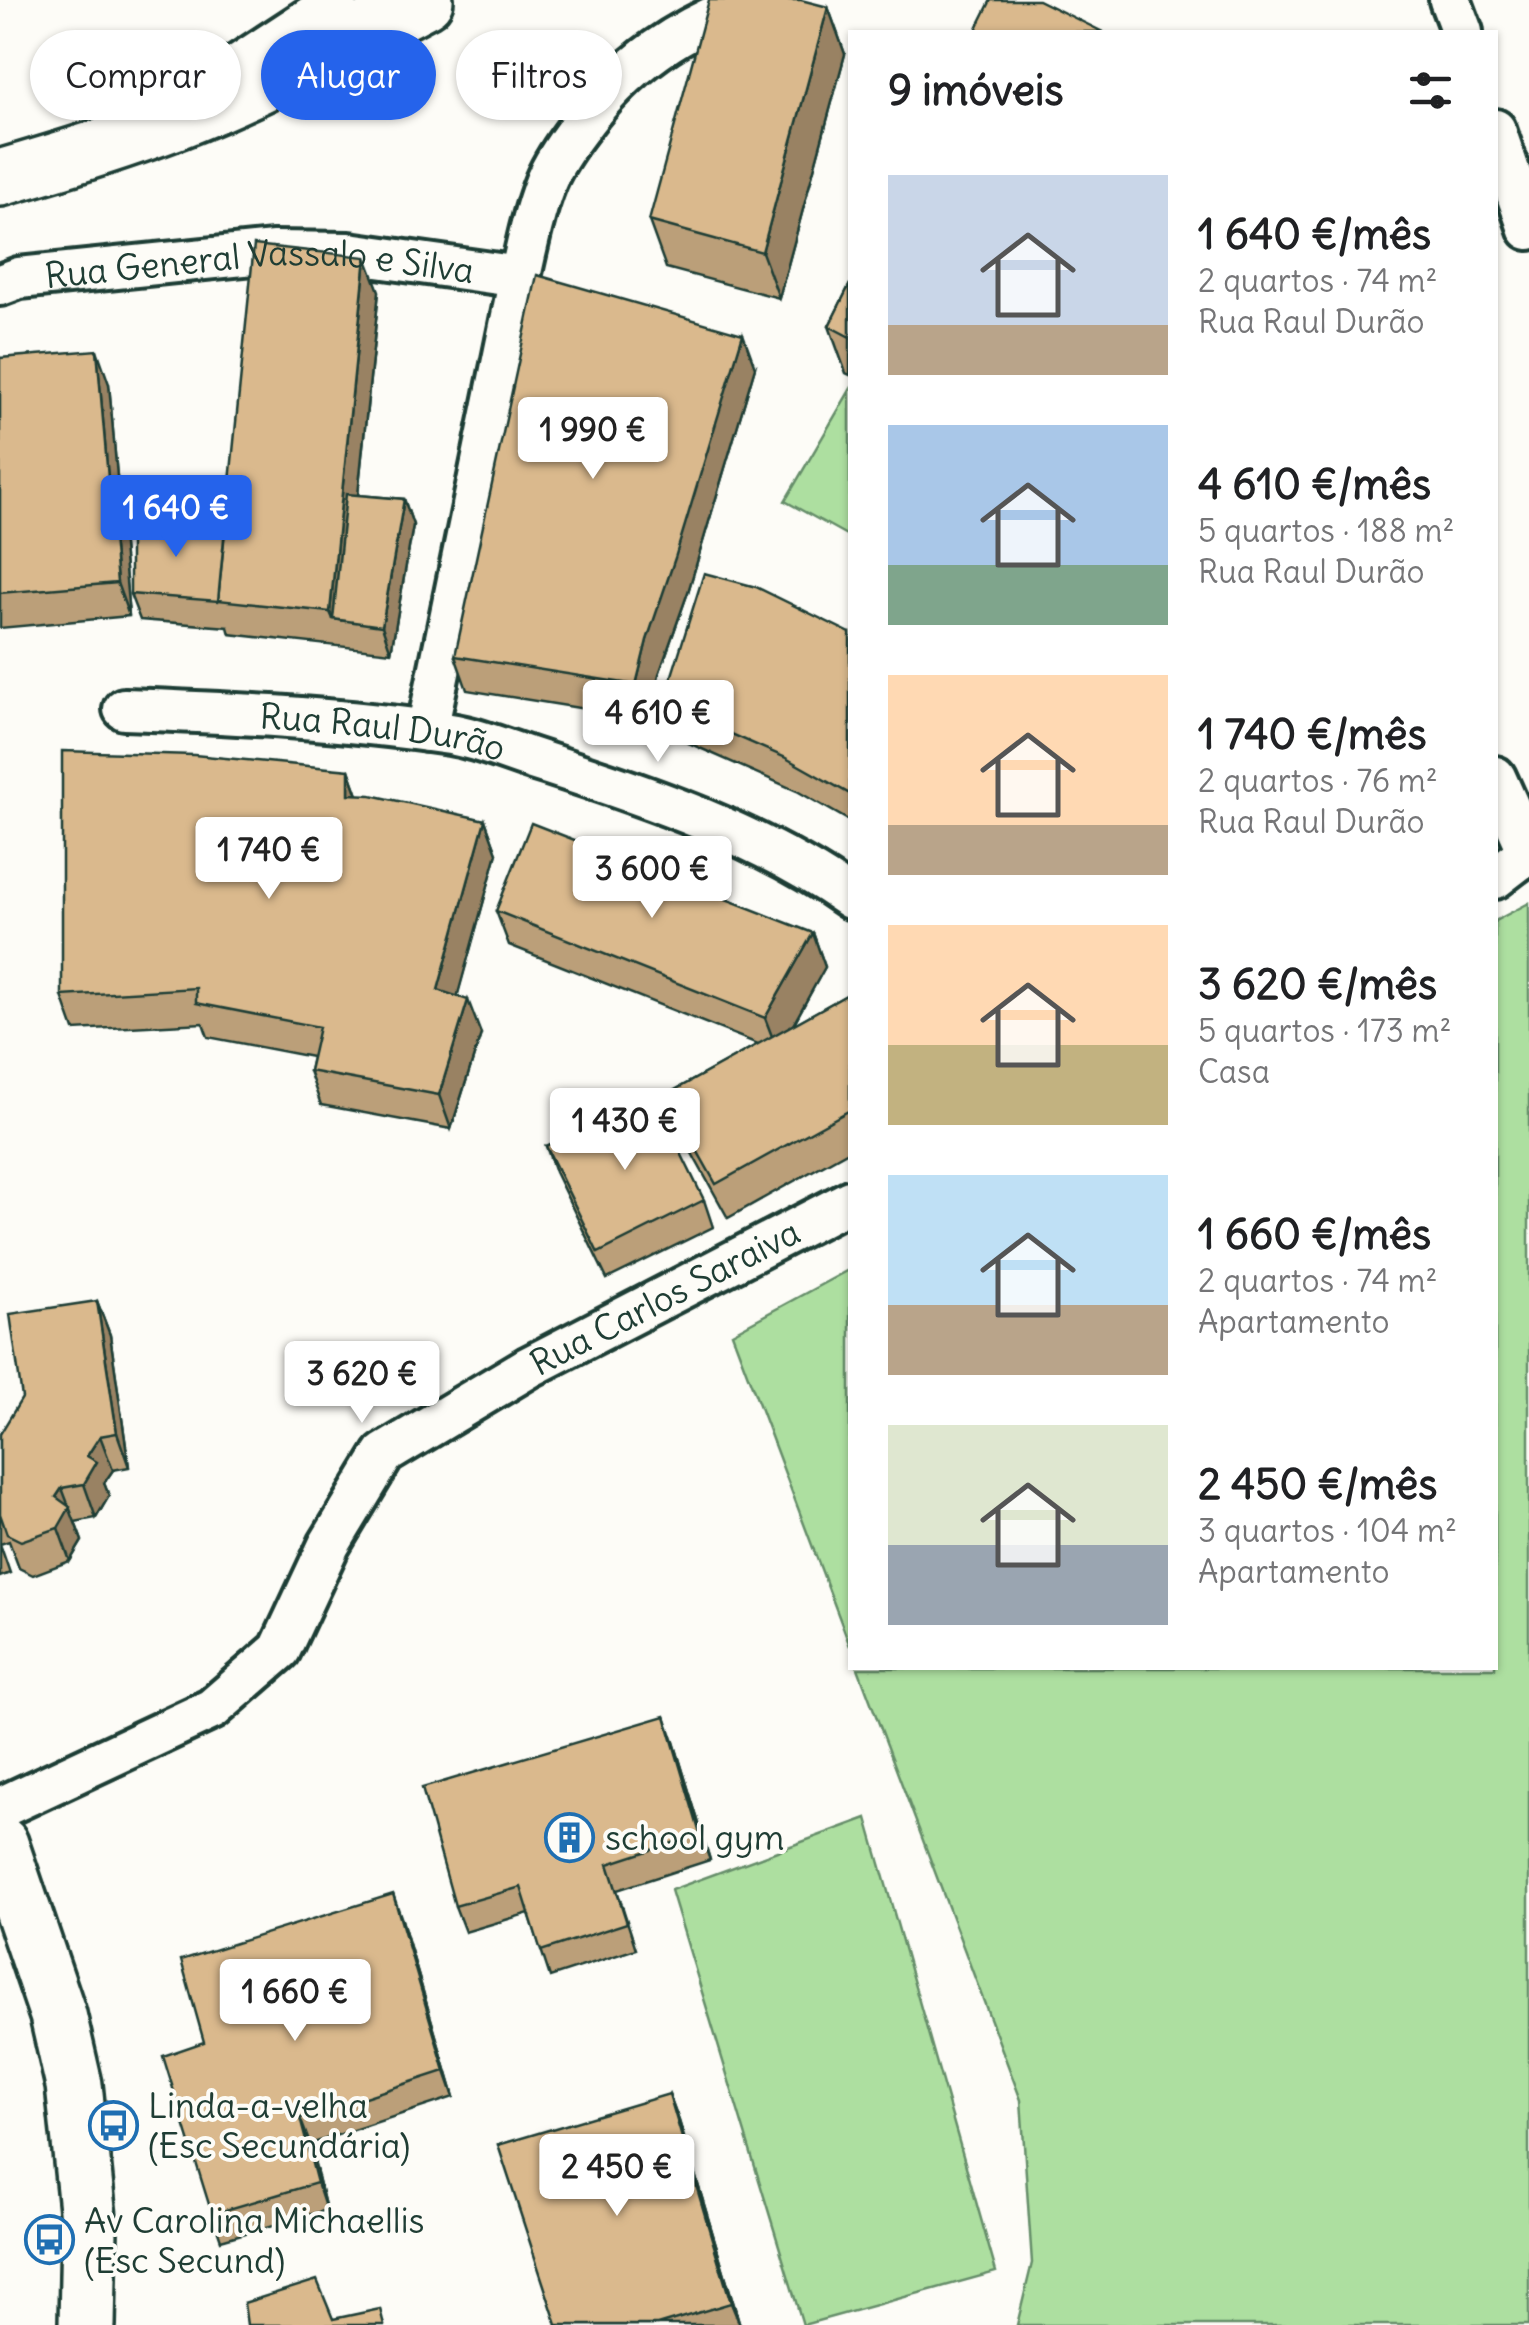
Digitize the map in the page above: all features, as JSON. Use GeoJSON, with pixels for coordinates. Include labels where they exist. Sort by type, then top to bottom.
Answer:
{"type":"FeatureCollection","features":[{"type":"Feature","properties":{"kind":"street"},"geometry":{"type":"LineString","coordinates":[[118,141],[337,0]]}},
{"type":"Feature","properties":{"kind":"street"},"geometry":{"type":"LineString","coordinates":[[0,178],[176,121],[321,56],[425,0]]}},
{"type":"Feature","properties":{"kind":"street"},"geometry":{"type":"LineString","coordinates":[[427,732],[520,277],[547,179],[563,149],[614,85],[670,39],[714,15],[755,0]]}},
{"type":"Feature","properties":{"kind":"street"},"geometry":{"type":"LineString","coordinates":[[1450,0],[1461,30]]}},
{"type":"Feature","properties":{"kind":"street"},"geometry":{"type":"LineString","coordinates":[[1498,135],[1520,175],[1529,229]]}},
{"type":"Feature","properties":{"kind":"street","name":"Rua General Vassalo e Silva"},"geometry":{"type":"LineString","coordinates":[[0,285],[19,278],[274,252],[350,253],[520,277]]}},
{"type":"Feature","properties":{"kind":"street","name":"Rua Raul Durão"},"geometry":{"type":"LineString","coordinates":[[124,709],[282,716],[454,734],[709,820],[848,897]]}},
{"type":"Feature","properties":{"kind":"street"},"geometry":{"type":"LineString","coordinates":[[1498,784],[1529,852],[1498,876]]}},
{"type":"Feature","properties":{"kind":"street","name":"Rua Carlos Saraiva"},"geometry":{"type":"LineString","coordinates":[[0,1808],[212,1709],[280,1650],[329,1545],[384,1454],[529,1367],[848,1202]]}},
{"type":"Feature","properties":{"kind":"street"},"geometry":{"type":"LineString","coordinates":[[0,1844],[58,2015],[74,2086],[88,2228],[87,2325]]}},
{"type":"Feature","properties":{"kind":"green space"},"geometry":{"type":"Polygon","coordinates":[[[848,393],[848,536],[785,501],[848,393]]]}},
{"type":"Feature","properties":{"kind":"green space"},"geometry":{"type":"Polygon","coordinates":[[[1529,903],[1529,2325],[1017,2325],[1032,2263],[1021,2100],[859,1670],[1498,1670],[1498,919],[1529,903]]]}},
{"type":"Feature","properties":{"kind":"green space"},"geometry":{"type":"Polygon","coordinates":[[[848,1270],[848,1641],[732,1333],[848,1270]]]}},
{"type":"Feature","properties":{"kind":"green space"},"geometry":{"type":"Polygon","coordinates":[[[867,1818],[996,2272],[803,2325],[671,1890],[867,1818]]]}},
{"type":"Feature","properties":{"kind":"building"},"geometry":{"type":"Polygon","coordinates":[[[709,0],[801,0],[828,7],[762,252],[649,221],[709,0]]]}},
{"type":"Feature","properties":{"kind":"building"},"geometry":{"type":"Polygon","coordinates":[[[991,0],[1038,0],[1099,30],[976,30],[991,0]]]}},
{"type":"Feature","properties":{"kind":"building"},"geometry":{"type":"Polygon","coordinates":[[[254,245],[366,257],[330,612],[218,600],[254,245]]]}},
{"type":"Feature","properties":{"kind":"building"},"geometry":{"type":"Polygon","coordinates":[[[537,275],[743,334],[636,685],[455,656],[537,275]]]}},
{"type":"Feature","properties":{"kind":"building"},"geometry":{"type":"Polygon","coordinates":[[[848,288],[848,336],[829,326],[848,288]]]}},
{"type":"Feature","properties":{"kind":"building"},"geometry":{"type":"Polygon","coordinates":[[[97,350],[117,583],[0,593],[0,358],[97,350]]]}},
{"type":"Feature","properties":{"kind":"building"},"geometry":{"type":"Polygon","coordinates":[[[346,494],[404,499],[382,626],[333,619],[346,494]]]}},
{"type":"Feature","properties":{"kind":"building"},"geometry":{"type":"Polygon","coordinates":[[[130,518],[225,528],[218,601],[130,594],[130,518]]]}},
{"type":"Feature","properties":{"kind":"building"},"geometry":{"type":"Polygon","coordinates":[[[704,573],[756,587],[848,632],[848,793],[784,757],[663,704],[704,573]]]}},
{"type":"Feature","properties":{"kind":"building"},"geometry":{"type":"Polygon","coordinates":[[[62,751],[194,755],[349,770],[349,794],[371,795],[485,820],[438,990],[468,1000],[439,1095],[309,1071],[319,1027],[196,1003],[196,988],[62,996],[62,751]]]}},
{"type":"Feature","properties":{"kind":"building"},"geometry":{"type":"Polygon","coordinates":[[[531,823],[813,933],[765,1018],[496,911],[531,823]]]}},
{"type":"Feature","properties":{"kind":"building"},"geometry":{"type":"Polygon","coordinates":[[[848,994],[848,1111],[716,1184],[666,1095],[848,994]]]}},
{"type":"Feature","properties":{"kind":"building"},"geometry":{"type":"Polygon","coordinates":[[[652,1094],[704,1200],[598,1253],[546,1146],[652,1094]]]}},
{"type":"Feature","properties":{"kind":"building"},"geometry":{"type":"Polygon","coordinates":[[[97,1301],[117,1433],[100,1436],[87,1456],[97,1462],[84,1484],[62,1488],[56,1497],[70,1507],[58,1528],[21,1541],[7,1534],[0,1514],[0,1434],[22,1398],[10,1314],[97,1301]]]}},
{"type":"Feature","properties":{"kind":"building","name":"school gym"},"geometry":{"type":"Polygon","coordinates":[[[665,1716],[700,1834],[608,1864],[627,1923],[541,1951],[521,1887],[455,1906],[422,1788],[665,1716]]]}},
{"type":"Feature","properties":{"kind":"building"},"geometry":{"type":"Polygon","coordinates":[[[393,1894],[445,2071],[300,2118],[317,2183],[212,2214],[163,2056],[204,2042],[181,1960],[393,1894]]]}},
{"type":"Feature","properties":{"kind":"building"},"geometry":{"type":"Polygon","coordinates":[[[669,2094],[731,2303],[657,2325],[557,2325],[498,2145],[669,2094]]]}},
{"type":"Feature","properties":{"kind":"building"},"geometry":{"type":"Polygon","coordinates":[[[317,2280],[333,2319],[380,2309],[384,2325],[247,2325],[244,2303],[317,2280]]]}},
{"type":"Feature","properties":{"kind":"place","name":"school gym"},"geometry":{"type":"Point","coordinates":[570,1837]}},
{"type":"Feature","properties":{"kind":"place","name":"Linda-a-velha (Esc Secundária)"},"geometry":{"type":"Point","coordinates":[113,2125]}},
{"type":"Feature","properties":{"kind":"place","name":"Av Carolina Michaellis (Esc Secund)"},"geometry":{"type":"Point","coordinates":[49,2240]}}]}
